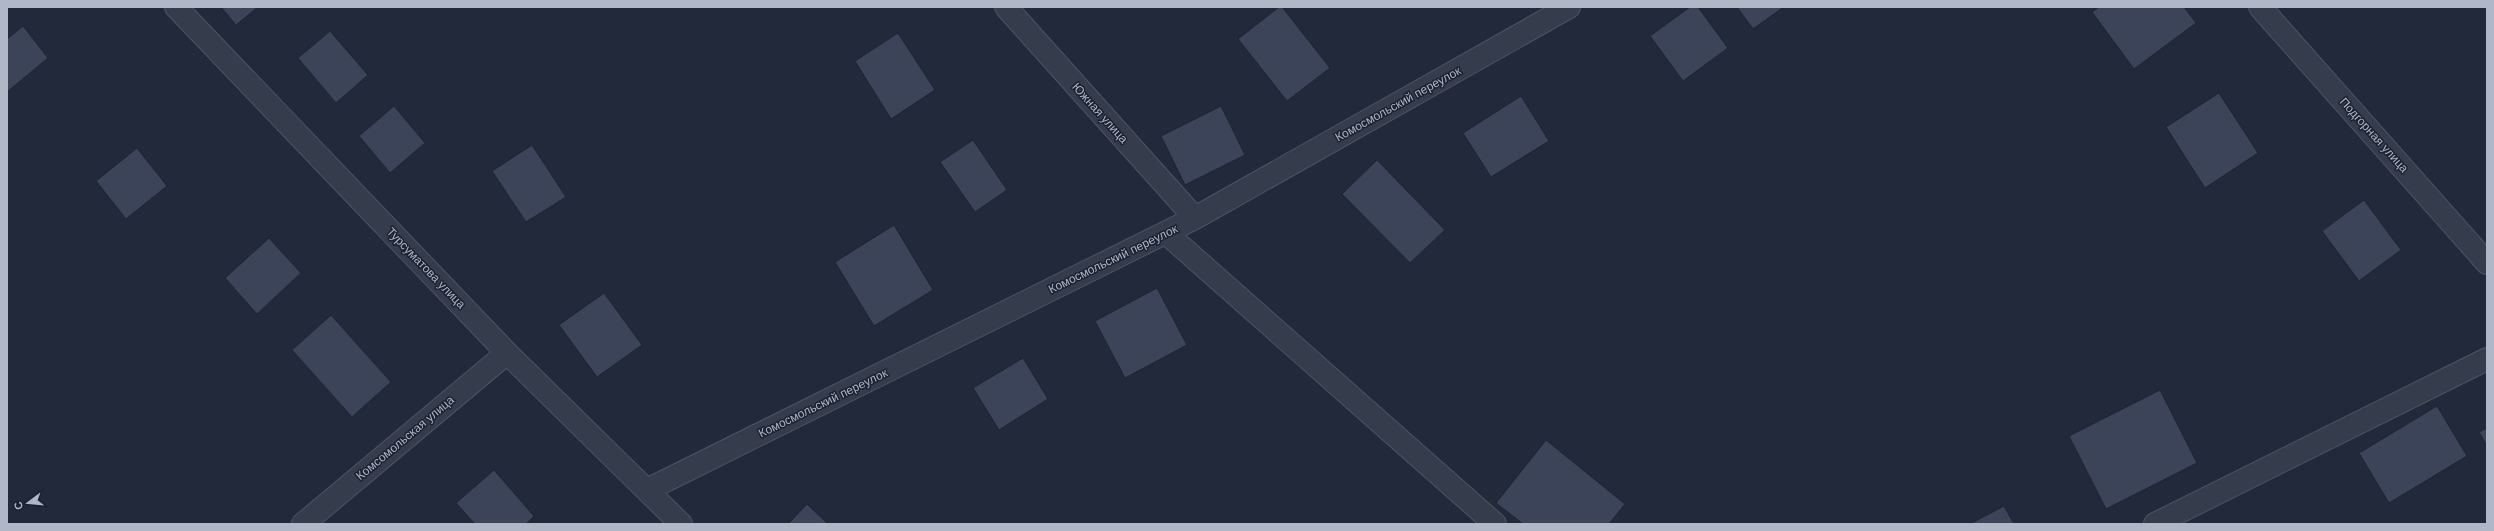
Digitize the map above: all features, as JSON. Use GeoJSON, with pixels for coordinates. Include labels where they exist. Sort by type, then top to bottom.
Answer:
{"type":"FeatureCollection","features":[{"type":"Feature","properties":{"kind":"street","name":"Турсуматова улица"},"geometry":{"type":"LineString","coordinates":[[176,7],[507,353],[681,524]]}},
{"type":"Feature","properties":{"kind":"street","name":"Южная улица"},"geometry":{"type":"LineString","coordinates":[[1006,7],[1195,218]]}},
{"type":"Feature","properties":{"kind":"street","name":"Комосмольский переулок"},"geometry":{"type":"LineString","coordinates":[[647,490],[1195,218],[1569,7]]}},
{"type":"Feature","properties":{"kind":"street","name":"Подгорная улица"},"geometry":{"type":"LineString","coordinates":[[2260,7],[2487,263]]}},
{"type":"Feature","properties":{"kind":"street"},"geometry":{"type":"LineString","coordinates":[[1166,233],[1495,524]]}},
{"type":"Feature","properties":{"kind":"street","name":"Комсомольская улица"},"geometry":{"type":"LineString","coordinates":[[303,524],[507,353]]}},
{"type":"Feature","properties":{"kind":"street"},"geometry":{"type":"LineString","coordinates":[[2155,524],[2487,359]]}},
{"type":"Feature","properties":{"kind":"building"},"geometry":{"type":"Polygon","coordinates":[[[221,7],[258,7],[236,25],[221,7]]]}},
{"type":"Feature","properties":{"kind":"building"},"geometry":{"type":"Polygon","coordinates":[[[1279,7],[1282,7],[1330,68],[1287,101],[1238,39],[1279,7]]]}},
{"type":"Feature","properties":{"kind":"building"},"geometry":{"type":"Polygon","coordinates":[[[1690,7],[1698,7],[1728,48],[1683,81],[1650,36],[1690,7]]]}},
{"type":"Feature","properties":{"kind":"building"},"geometry":{"type":"Polygon","coordinates":[[[1737,7],[1784,7],[1753,29],[1737,7]]]}},
{"type":"Feature","properties":{"kind":"building"},"geometry":{"type":"Polygon","coordinates":[[[2099,7],[2184,7],[2196,23],[2134,69],[2092,12],[2099,7]]]}},
{"type":"Feature","properties":{"kind":"building"},"geometry":{"type":"Polygon","coordinates":[[[23,26],[48,58],[7,92],[7,39],[23,26]]]}},
{"type":"Feature","properties":{"kind":"building"},"geometry":{"type":"Polygon","coordinates":[[[330,31],[368,75],[336,103],[298,58],[330,31]]]}},
{"type":"Feature","properties":{"kind":"building"},"geometry":{"type":"Polygon","coordinates":[[[898,33],[935,90],[891,119],[855,61],[898,33]]]}},
{"type":"Feature","properties":{"kind":"building"},"geometry":{"type":"Polygon","coordinates":[[[2219,93],[2258,153],[2205,188],[2166,127],[2219,93]]]}},
{"type":"Feature","properties":{"kind":"building"},"geometry":{"type":"Polygon","coordinates":[[[1521,96],[1549,141],[1491,177],[1463,133],[1521,96]]]}},
{"type":"Feature","properties":{"kind":"building"},"geometry":{"type":"Polygon","coordinates":[[[394,106],[425,143],[390,173],[359,136],[394,106]]]}},
{"type":"Feature","properties":{"kind":"building"},"geometry":{"type":"Polygon","coordinates":[[[1221,106],[1245,155],[1185,185],[1161,136],[1221,106]]]}},
{"type":"Feature","properties":{"kind":"building"},"geometry":{"type":"Polygon","coordinates":[[[973,140],[1007,190],[975,212],[940,162],[973,140]]]}},
{"type":"Feature","properties":{"kind":"building"},"geometry":{"type":"Polygon","coordinates":[[[532,145],[566,197],[526,222],[492,171],[532,145]]]}},
{"type":"Feature","properties":{"kind":"building"},"geometry":{"type":"Polygon","coordinates":[[[137,148],[167,186],[126,219],[96,181],[137,148]]]}},
{"type":"Feature","properties":{"kind":"building"},"geometry":{"type":"Polygon","coordinates":[[[1377,160],[1445,230],[1410,263],[1342,194],[1377,160]]]}},
{"type":"Feature","properties":{"kind":"building"},"geometry":{"type":"Polygon","coordinates":[[[2364,200],[2401,250],[2359,281],[2322,231],[2364,200]]]}},
{"type":"Feature","properties":{"kind":"building"},"geometry":{"type":"Polygon","coordinates":[[[894,225],[933,290],[874,326],[835,262],[894,225]]]}},
{"type":"Feature","properties":{"kind":"building"},"geometry":{"type":"Polygon","coordinates":[[[269,238],[301,273],[257,314],[225,278],[269,238]]]}},
{"type":"Feature","properties":{"kind":"building"},"geometry":{"type":"Polygon","coordinates":[[[1157,288],[1187,345],[1125,378],[1095,321],[1157,288]]]}},
{"type":"Feature","properties":{"kind":"building"},"geometry":{"type":"Polygon","coordinates":[[[604,293],[642,345],[597,377],[559,325],[604,293]]]}},
{"type":"Feature","properties":{"kind":"building"},"geometry":{"type":"Polygon","coordinates":[[[331,315],[391,382],[352,417],[292,350],[331,315]]]}},
{"type":"Feature","properties":{"kind":"building"},"geometry":{"type":"Polygon","coordinates":[[[1023,358],[1048,399],[999,430],[973,388],[1023,358]]]}},
{"type":"Feature","properties":{"kind":"building"},"geometry":{"type":"Polygon","coordinates":[[[2160,390],[2197,463],[2106,509],[2069,436],[2160,390]]]}},
{"type":"Feature","properties":{"kind":"building"},"geometry":{"type":"Polygon","coordinates":[[[2437,406],[2467,456],[2389,503],[2359,453],[2437,406]]]}},
{"type":"Feature","properties":{"kind":"building"},"geometry":{"type":"Polygon","coordinates":[[[2487,428],[2487,446],[2479,432],[2487,428]]]}},
{"type":"Feature","properties":{"kind":"building"},"geometry":{"type":"Polygon","coordinates":[[[1546,440],[1625,504],[1609,524],[1523,524],[1496,503],[1546,440]]]}},
{"type":"Feature","properties":{"kind":"building"},"geometry":{"type":"Polygon","coordinates":[[[494,470],[534,516],[526,524],[475,524],[456,503],[494,470]]]}},
{"type":"Feature","properties":{"kind":"building"},"geometry":{"type":"Polygon","coordinates":[[[807,504],[828,524],[788,524],[807,504]]]}},
{"type":"Feature","properties":{"kind":"building"},"geometry":{"type":"Polygon","coordinates":[[[2004,506],[2014,524],[1970,524],[2004,506]]]}}]}
